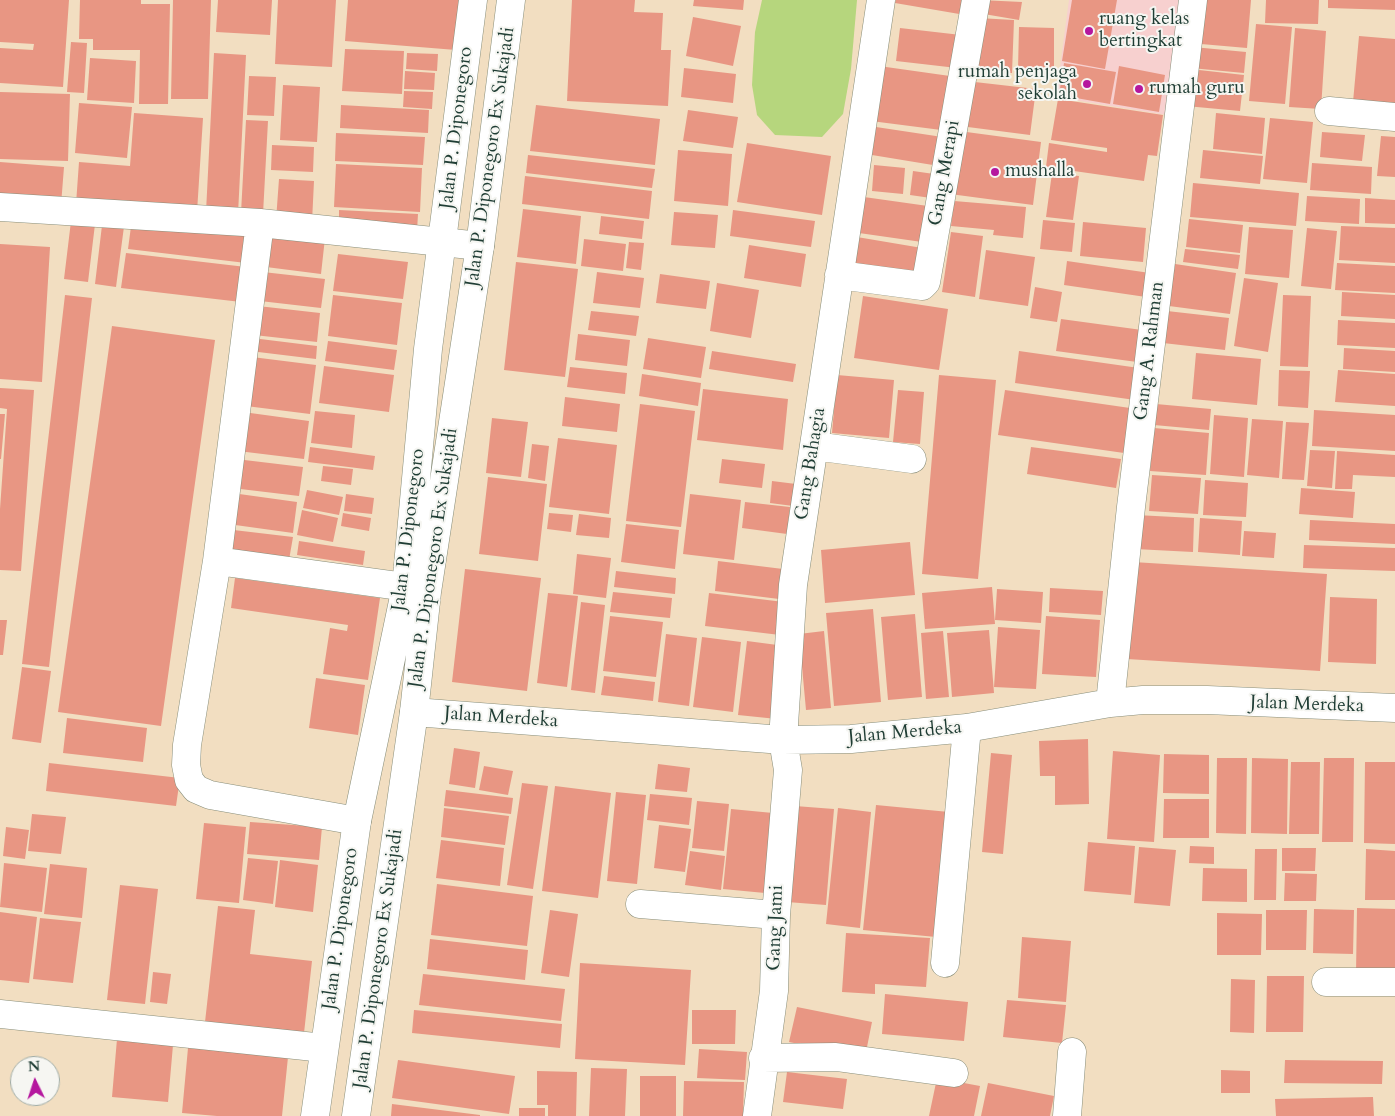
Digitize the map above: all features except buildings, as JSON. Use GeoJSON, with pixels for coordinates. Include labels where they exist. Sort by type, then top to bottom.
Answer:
{"type":"FeatureCollection","features":[{"type":"Feature","properties":{"kind":"street","name":"Jalan P. Diponegoro"},"geometry":{"type":"LineString","coordinates":[[315,1116],[357,821],[406,587],[428,350],[473,0]]}},
{"type":"Feature","properties":{"kind":"street","name":"Jalan P. Diponegoro Ex Sukajadi"},"geometry":{"type":"LineString","coordinates":[[356,1116],[414,712],[427,592],[480,246],[512,0]]}},
{"type":"Feature","properties":{"kind":"street","name":"Gang Bahagia"},"geometry":{"type":"LineString","coordinates":[[783,740],[793,585],[881,0]]}},
{"type":"Feature","properties":{"kind":"street","name":"Gang Merapi"},"geometry":{"type":"LineString","coordinates":[[839,275],[924,286],[976,0]]}},
{"type":"Feature","properties":{"kind":"street","name":"Gang A. Rahman"},"geometry":{"type":"LineString","coordinates":[[1110,703],[1131,507],[1193,0]]}},
{"type":"Feature","properties":{"kind":"street"},"geometry":{"type":"LineString","coordinates":[[1329,111],[1395,117]]}},
{"type":"Feature","properties":{"kind":"street"},"geometry":{"type":"LineString","coordinates":[[0,207],[260,223],[480,246]]}},
{"type":"Feature","properties":{"kind":"street"},"geometry":{"type":"LineString","coordinates":[[260,223],[217,560],[187,745],[186,765],[188,780],[196,789],[210,795],[357,821]]}},
{"type":"Feature","properties":{"kind":"street"},"geometry":{"type":"LineString","coordinates":[[814,446],[912,459]]}},
{"type":"Feature","properties":{"kind":"street"},"geometry":{"type":"LineString","coordinates":[[217,560],[406,587]]}},
{"type":"Feature","properties":{"kind":"street","name":"Jalan Merdeka"},"geometry":{"type":"LineString","coordinates":[[414,712],[783,740],[851,739],[968,728],[1110,703],[1207,700],[1395,708]]}},
{"type":"Feature","properties":{"kind":"street"},"geometry":{"type":"LineString","coordinates":[[945,964],[968,728]]}},
{"type":"Feature","properties":{"kind":"street","name":"Gang Jami"},"geometry":{"type":"LineString","coordinates":[[757,1116],[763,1058],[774,991],[776,915],[788,770],[783,740]]}},
{"type":"Feature","properties":{"kind":"street"},"geometry":{"type":"LineString","coordinates":[[640,904],[776,915]]}},
{"type":"Feature","properties":{"kind":"street"},"geometry":{"type":"LineString","coordinates":[[1326,982],[1395,982]]}},
{"type":"Feature","properties":{"kind":"street"},"geometry":{"type":"LineString","coordinates":[[0,1014],[324,1048]]}},
{"type":"Feature","properties":{"kind":"street"},"geometry":{"type":"LineString","coordinates":[[1067,1116],[1072,1052]]}},
{"type":"Feature","properties":{"kind":"street"},"geometry":{"type":"LineString","coordinates":[[763,1058],[836,1056],[954,1073]]}},
{"type":"Feature","properties":{"kind":"shaded area"},"geometry":{"type":"Polygon","coordinates":[[[1069,0],[1185,0],[1167,115],[1056,97],[1069,0]]]}},
{"type":"Feature","properties":{"kind":"green space"},"geometry":{"type":"Polygon","coordinates":[[[762,0],[857,0],[851,69],[843,114],[822,137],[775,135],[757,115],[752,85],[755,32],[762,0]]]}},
{"type":"Feature","properties":{"kind":"place","name":"ruang kelas bertingkat"},"geometry":{"type":"Point","coordinates":[1089,31]}},
{"type":"Feature","properties":{"kind":"place","name":"rumah penjaga sekolah"},"geometry":{"type":"Point","coordinates":[1087,84]}},
{"type":"Feature","properties":{"kind":"place","name":"rumah guru"},"geometry":{"type":"Point","coordinates":[1139,89]}},
{"type":"Feature","properties":{"kind":"place","name":"mushalla"},"geometry":{"type":"Point","coordinates":[995,172]}}]}
